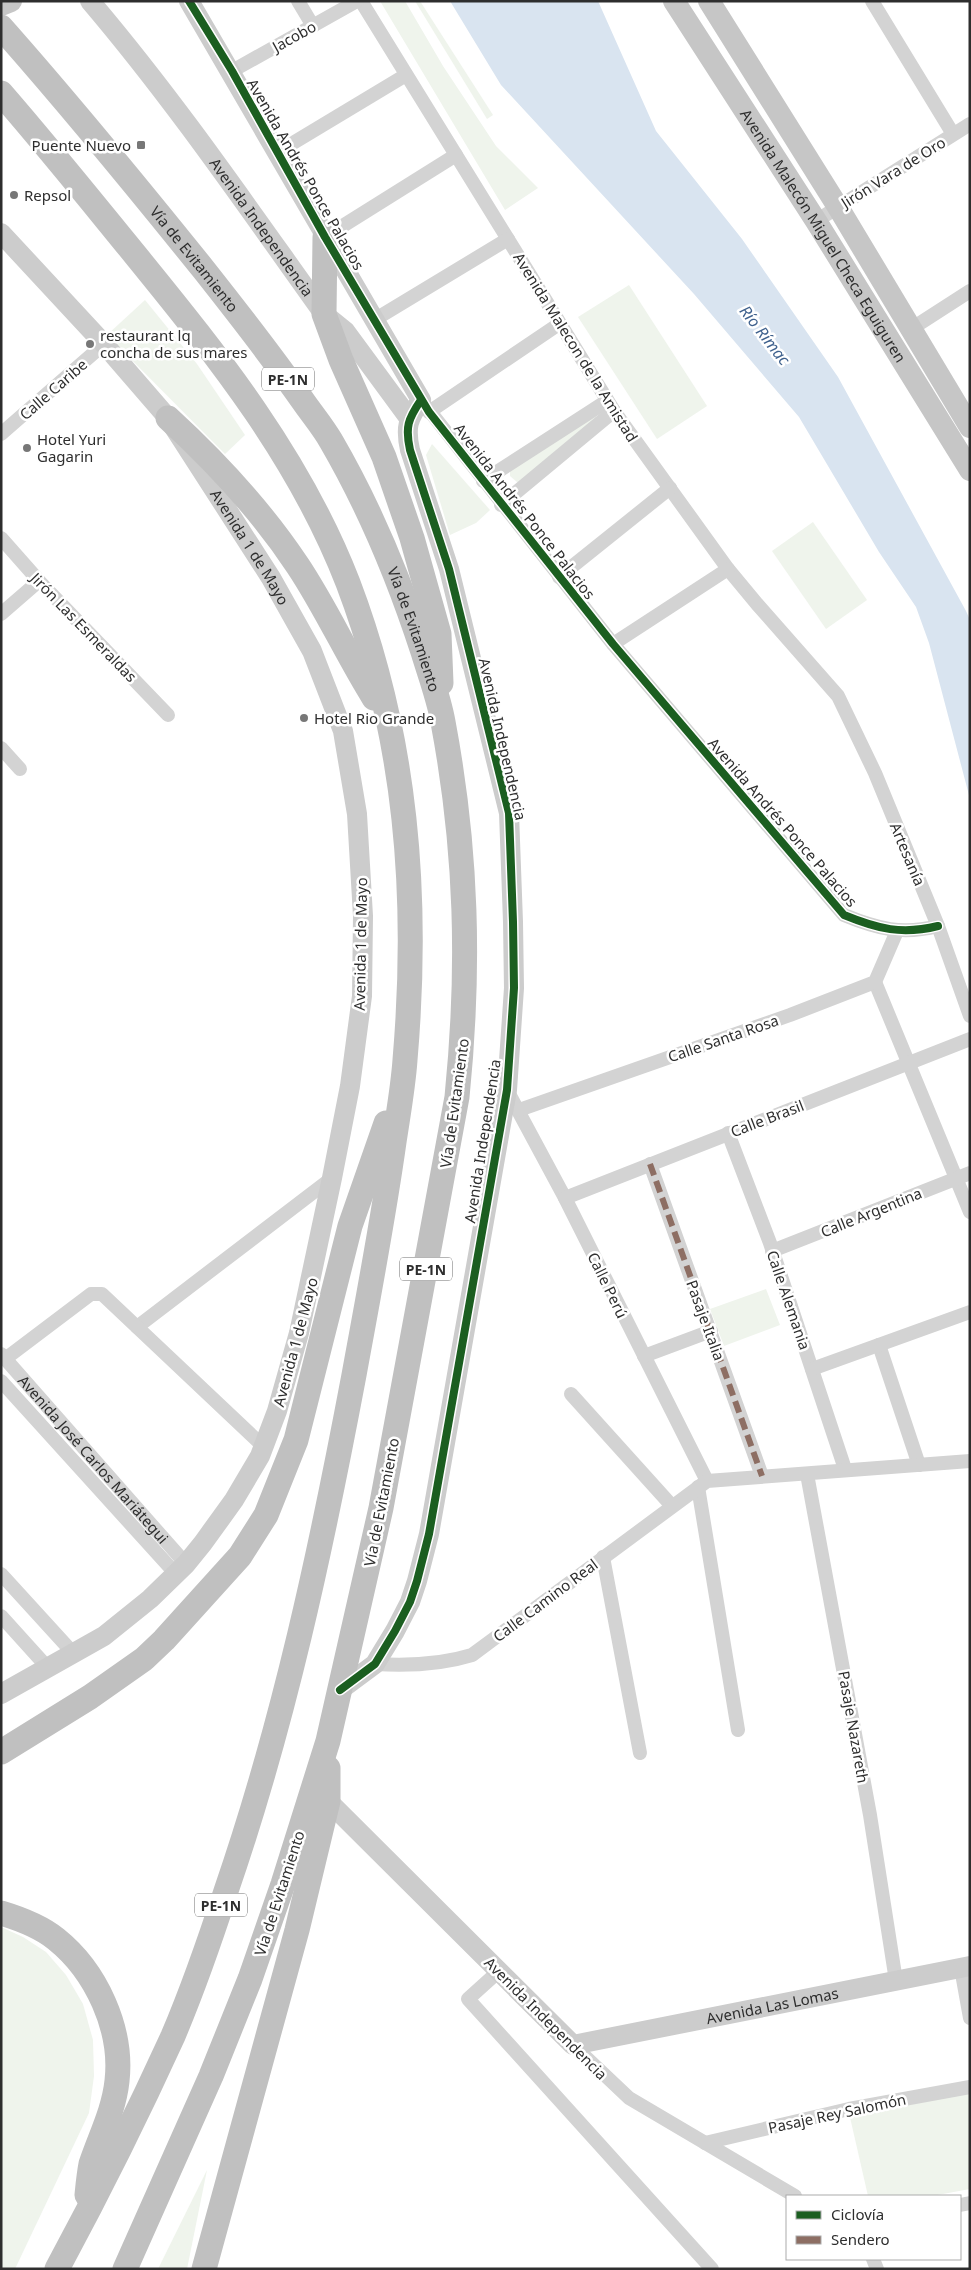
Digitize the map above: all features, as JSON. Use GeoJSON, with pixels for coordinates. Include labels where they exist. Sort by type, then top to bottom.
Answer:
{"type":"FeatureCollection","features":[{"type":"Feature","properties":{"kind":"highway","name":"Vía de Evitamiento"},"geometry":{"type":"LineString","coordinates":[[1,27],[53,86],[222,292],[276,362],[330,439],[373,520],[405,595],[443,720],[464,868],[466,948],[464,1028],[457,1098],[381,1508],[328,1741],[250,1979],[212,2076],[125,2269]]}},
{"type":"Feature","properties":{"kind":"highway","name":"PE-1N"},"geometry":{"type":"LineString","coordinates":[[1,93],[186,318],[241,389],[291,464],[331,542],[362,624],[388,721],[403,800],[410,865],[411,934],[405,1066],[382,1228],[330,1502],[266,1768],[213,1931],[174,2032],[84,2220],[57,2269]]}},
{"type":"Feature","properties":{"kind":"highway"},"geometry":{"type":"LineString","coordinates":[[325,237],[324,314],[341,360],[384,457],[423,572],[439,634],[443,720]]}},
{"type":"Feature","properties":{"kind":"highway"},"geometry":{"type":"LineString","coordinates":[[168,418],[209,456],[268,524],[298,566],[325,611],[348,657],[388,721]]}},
{"type":"Feature","properties":{"kind":"highway"},"geometry":{"type":"LineString","coordinates":[[1,1752],[90,1697],[144,1659],[164,1640],[240,1556],[266,1515],[296,1440],[350,1226],[405,1066]]}},
{"type":"Feature","properties":{"kind":"highway"},"geometry":{"type":"LineString","coordinates":[[204,2269],[298,1930],[328,1801],[328,1741]]}},
{"type":"Feature","properties":{"kind":"highway"},"geometry":{"type":"LineString","coordinates":[[1,1913],[30,1922],[55,1937],[73,1953],[99,1992],[112,2026],[117,2054],[117,2081],[108,2121],[91,2166],[84,2220]]}},
{"type":"Feature","properties":{"kind":"main road"},"geometry":{"type":"LineString","coordinates":[[1,6],[10,1]]}},
{"type":"Feature","properties":{"kind":"main road","name":"Avenida Independencia"},"geometry":{"type":"LineString","coordinates":[[90,1],[118,33],[226,175],[324,314],[345,331],[409,418],[407,434],[410,450],[449,569],[509,813],[512,859],[514,988],[507,1090],[429,1534],[410,1602],[375,1664],[340,1690]]}},
{"type":"Feature","properties":{"kind":"main road","name":"Avenida Andrés Ponce Palacios"},"geometry":{"type":"LineString","coordinates":[[189,1],[232,71],[325,237],[425,406]]}},
{"type":"Feature","properties":{"kind":"main road","name":"Avenida Malecón Miguel Checa Eguiguren"},"geometry":{"type":"LineString","coordinates":[[674,1],[816,220],[970,470]]}},
{"type":"Feature","properties":{"kind":"main road","name":"Avenida Malecón Miguel Checa Eguiguren"},"geometry":{"type":"LineString","coordinates":[[709,1],[838,207],[970,428]]}},
{"type":"Feature","properties":{"kind":"main road","name":"Avenida 1 de Mayo"},"geometry":{"type":"LineString","coordinates":[[1,233],[104,344],[168,418],[271,578],[312,652],[343,731],[357,814],[363,916],[362,996],[350,1086],[299,1333],[277,1411],[264,1447],[234,1500],[181,1569],[150,1599],[125,1620],[74,1654],[1,1694]]}},
{"type":"Feature","properties":{"kind":"main road"},"geometry":{"type":"LineString","coordinates":[[409,418],[425,406]]}},
{"type":"Feature","properties":{"kind":"main road","name":"Avenida Independencia"},"geometry":{"type":"LineString","coordinates":[[328,1801],[573,2045]]}},
{"type":"Feature","properties":{"kind":"main road","name":"Avenida Las Lomas"},"geometry":{"type":"LineString","coordinates":[[573,2045],[965,1967]]}},
{"type":"Feature","properties":{"kind":"street"},"geometry":{"type":"LineString","coordinates":[[298,1],[313,26]]}},
{"type":"Feature","properties":{"kind":"street","name":"Jacobo"},"geometry":{"type":"LineString","coordinates":[[232,71],[357,1]]}},
{"type":"Feature","properties":{"kind":"street","name":"Avenida Malecon de la Amistad"},"geometry":{"type":"LineString","coordinates":[[361,1],[610,406],[728,569],[838,696]]}},
{"type":"Feature","properties":{"kind":"street"},"geometry":{"type":"LineString","coordinates":[[872,1],[953,134]]}},
{"type":"Feature","properties":{"kind":"street"},"geometry":{"type":"LineString","coordinates":[[278,152],[406,75]]}},
{"type":"Feature","properties":{"kind":"street","name":"Jirón Vara de Oro"},"geometry":{"type":"LineString","coordinates":[[816,220],[970,124]]}},
{"type":"Feature","properties":{"kind":"street"},"geometry":{"type":"LineString","coordinates":[[325,237],[456,155]]}},
{"type":"Feature","properties":{"kind":"street"},"geometry":{"type":"LineString","coordinates":[[374,320],[508,239]]}},
{"type":"Feature","properties":{"kind":"street"},"geometry":{"type":"LineString","coordinates":[[911,329],[970,291]]}},
{"type":"Feature","properties":{"kind":"street"},"geometry":{"type":"LineString","coordinates":[[425,406],[559,324]]}},
{"type":"Feature","properties":{"kind":"street","name":"Calle Caribe"},"geometry":{"type":"LineString","coordinates":[[1,434],[104,344]]}},
{"type":"Feature","properties":{"kind":"street","name":"Avenida Andrés Ponce Palacios"},"geometry":{"type":"LineString","coordinates":[[425,406],[613,644],[844,915],[872,927],[897,931],[919,931],[938,926]]}},
{"type":"Feature","properties":{"kind":"street"},"geometry":{"type":"LineString","coordinates":[[484,481],[610,406]]}},
{"type":"Feature","properties":{"kind":"street"},"geometry":{"type":"LineString","coordinates":[[501,504],[610,406]]}},
{"type":"Feature","properties":{"kind":"street"},"geometry":{"type":"LineString","coordinates":[[559,576],[670,488]]}},
{"type":"Feature","properties":{"kind":"street","name":"Jirón Las Esmeraldas"},"geometry":{"type":"LineString","coordinates":[[1,538],[168,716]]}},
{"type":"Feature","properties":{"kind":"street"},"geometry":{"type":"LineString","coordinates":[[613,644],[728,569]]}},
{"type":"Feature","properties":{"kind":"street"},"geometry":{"type":"LineString","coordinates":[[1,614],[39,580]]}},
{"type":"Feature","properties":{"kind":"street","name":"Artesanía"},"geometry":{"type":"LineString","coordinates":[[838,696],[875,773],[938,926],[970,1016]]}},
{"type":"Feature","properties":{"kind":"street"},"geometry":{"type":"LineString","coordinates":[[1,748],[20,769]]}},
{"type":"Feature","properties":{"kind":"street"},"geometry":{"type":"LineString","coordinates":[[897,931],[875,982],[910,1063],[963,1176],[970,1212]]}},
{"type":"Feature","properties":{"kind":"street","name":"Calle Santa Rosa"},"geometry":{"type":"LineString","coordinates":[[519,1110],[790,1015],[875,982]]}},
{"type":"Feature","properties":{"kind":"street","name":"Calle Brasil"},"geometry":{"type":"LineString","coordinates":[[565,1198],[970,1039]]}},
{"type":"Feature","properties":{"kind":"street","name":"Calle Perú"},"geometry":{"type":"LineString","coordinates":[[507,1090],[565,1198],[644,1356],[702,1484]]}},
{"type":"Feature","properties":{"kind":"street","name":"Calle Alemania"},"geometry":{"type":"LineString","coordinates":[[728,1133],[772,1251],[845,1470]]}},
{"type":"Feature","properties":{"kind":"street","name":"Pasaje Italia"},"geometry":{"type":"LineString","coordinates":[[650,1164],[762,1476]]}},
{"type":"Feature","properties":{"kind":"street","name":"Calle Argentina"},"geometry":{"type":"LineString","coordinates":[[772,1251],[963,1176]]}},
{"type":"Feature","properties":{"kind":"street"},"geometry":{"type":"LineString","coordinates":[[136,1327],[332,1178]]}},
{"type":"Feature","properties":{"kind":"street"},"geometry":{"type":"LineString","coordinates":[[3,1357],[91,1294],[97,1292],[102,1294],[264,1447]]}},
{"type":"Feature","properties":{"kind":"street"},"geometry":{"type":"LineString","coordinates":[[812,1369],[970,1312]]}},
{"type":"Feature","properties":{"kind":"street"},"geometry":{"type":"LineString","coordinates":[[644,1356],[710,1331]]}},
{"type":"Feature","properties":{"kind":"street"},"geometry":{"type":"LineString","coordinates":[[879,1345],[919,1465]]}},
{"type":"Feature","properties":{"kind":"street","name":"Avenida José Carlos Mariátegui"},"geometry":{"type":"LineString","coordinates":[[3,1357],[181,1569]]}},
{"type":"Feature","properties":{"kind":"street","name":"Avenida José Carlos Mariátegui"},"geometry":{"type":"LineString","coordinates":[[1,1381],[181,1569]]}},
{"type":"Feature","properties":{"kind":"street"},"geometry":{"type":"LineString","coordinates":[[571,1394],[672,1506]]}},
{"type":"Feature","properties":{"kind":"street"},"geometry":{"type":"LineString","coordinates":[[738,1730],[702,1484],[762,1476],[970,1460]]}},
{"type":"Feature","properties":{"kind":"street","name":"Pasaje Nazareth"},"geometry":{"type":"LineString","coordinates":[[807,1474],[870,1815],[896,1981]]}},
{"type":"Feature","properties":{"kind":"street","name":"Calle Camino Real"},"geometry":{"type":"LineString","coordinates":[[375,1664],[412,1665],[434,1663],[456,1660],[472,1655],[702,1484]]}},
{"type":"Feature","properties":{"kind":"street"},"geometry":{"type":"LineString","coordinates":[[603,1557],[640,1753]]}},
{"type":"Feature","properties":{"kind":"street"},"geometry":{"type":"LineString","coordinates":[[1,1574],[74,1654]]}},
{"type":"Feature","properties":{"kind":"street"},"geometry":{"type":"LineString","coordinates":[[1,1616],[48,1668]]}},
{"type":"Feature","properties":{"kind":"street"},"geometry":{"type":"LineString","coordinates":[[965,1967],[970,2018]]}},
{"type":"Feature","properties":{"kind":"street"},"geometry":{"type":"LineString","coordinates":[[499,1971],[468,1999],[712,2269]]}},
{"type":"Feature","properties":{"kind":"street","name":"Avenida Independencia"},"geometry":{"type":"LineString","coordinates":[[573,2045],[630,2098],[793,2195]]}},
{"type":"Feature","properties":{"kind":"street","name":"Pasaje Rey Salomón"},"geometry":{"type":"LineString","coordinates":[[705,2143],[849,2109],[970,2087]]}},
{"type":"Feature","properties":{"kind":"shaded area"},"geometry":{"type":"Polygon","coordinates":[[[380,1],[405,1],[443,66],[496,146],[538,188],[505,210],[380,1]]]}},
{"type":"Feature","properties":{"kind":"shaded area"},"geometry":{"type":"Polygon","coordinates":[[[415,1],[420,1],[493,115],[487,119],[415,1]]]}},
{"type":"Feature","properties":{"kind":"shaded area"},"geometry":{"type":"Polygon","coordinates":[[[629,285],[707,406],[657,439],[578,317],[629,285]]]}},
{"type":"Feature","properties":{"kind":"shaded area"},"geometry":{"type":"Polygon","coordinates":[[[145,300],[197,364],[245,435],[225,454],[107,335],[145,300]]]}},
{"type":"Feature","properties":{"kind":"shaded area"},"geometry":{"type":"Polygon","coordinates":[[[593,413],[597,418],[522,482],[517,482],[510,476],[510,471],[593,413]]]}},
{"type":"Feature","properties":{"kind":"shaded area"},"geometry":{"type":"Polygon","coordinates":[[[432,444],[490,510],[476,523],[450,535],[426,455],[432,444]]]}},
{"type":"Feature","properties":{"kind":"shaded area"},"geometry":{"type":"Polygon","coordinates":[[[813,522],[867,600],[826,629],[772,551],[813,522]]]}},
{"type":"Feature","properties":{"kind":"shaded area"},"geometry":{"type":"Polygon","coordinates":[[[766,1289],[780,1325],[724,1346],[710,1309],[766,1289]]]}},
{"type":"Feature","properties":{"kind":"shaded area"},"geometry":{"type":"Polygon","coordinates":[[[1,1927],[23,1937],[46,1952],[66,1975],[83,2004],[93,2040],[94,2076],[89,2113],[15,2269],[1,2269],[1,1927]]]}},
{"type":"Feature","properties":{"kind":"shaded area"},"geometry":{"type":"Polygon","coordinates":[[[970,2091],[970,2189],[937,2195],[868,2195],[849,2113],[970,2091]]]}},
{"type":"Feature","properties":{"kind":"shaded area"},"geometry":{"type":"Polygon","coordinates":[[[207,2170],[187,2269],[158,2269],[207,2170]]]}},
{"type":"Feature","properties":{"kind":"water","name":"Río Rímac"},"geometry":{"type":"Polygon","coordinates":[[[450,1],[598,1],[656,131],[742,239],[838,377],[966,611],[970,620],[970,799],[929,643],[916,607],[879,552],[799,417],[694,294],[501,85],[450,1]]]}},
{"type":"Feature","properties":{"kind":"marked path"},"geometry":{"type":"LineString","coordinates":[[650,1164],[762,1476]]}},
{"type":"Feature","properties":{"kind":"cycle path"},"geometry":{"type":"LineString","coordinates":[[189,1],[232,71],[325,237],[429,412],[613,644],[844,915],[868,924],[890,929],[913,930],[938,926]]}},
{"type":"Feature","properties":{"kind":"cycle path"},"geometry":{"type":"LineString","coordinates":[[340,1690],[375,1664],[395,1631],[410,1602],[429,1534],[507,1090],[514,988],[509,813],[449,569],[410,450],[408,435],[410,418],[421,400]]}},
{"type":"Feature","properties":{"kind":"place","name":"Puente Nuevo"},"geometry":{"type":"Point","coordinates":[141,145]}},
{"type":"Feature","properties":{"kind":"place","name":"Repsol"},"geometry":{"type":"Point","coordinates":[14,195]}},
{"type":"Feature","properties":{"kind":"place","name":"restaurant lq concha de sus mares"},"geometry":{"type":"Point","coordinates":[90,344]}},
{"type":"Feature","properties":{"kind":"place","name":"Hotel Yuri Gagarin"},"geometry":{"type":"Point","coordinates":[27,448]}},
{"type":"Feature","properties":{"kind":"place","name":"Hotel Rio Grande"},"geometry":{"type":"Point","coordinates":[304,718]}}]}
